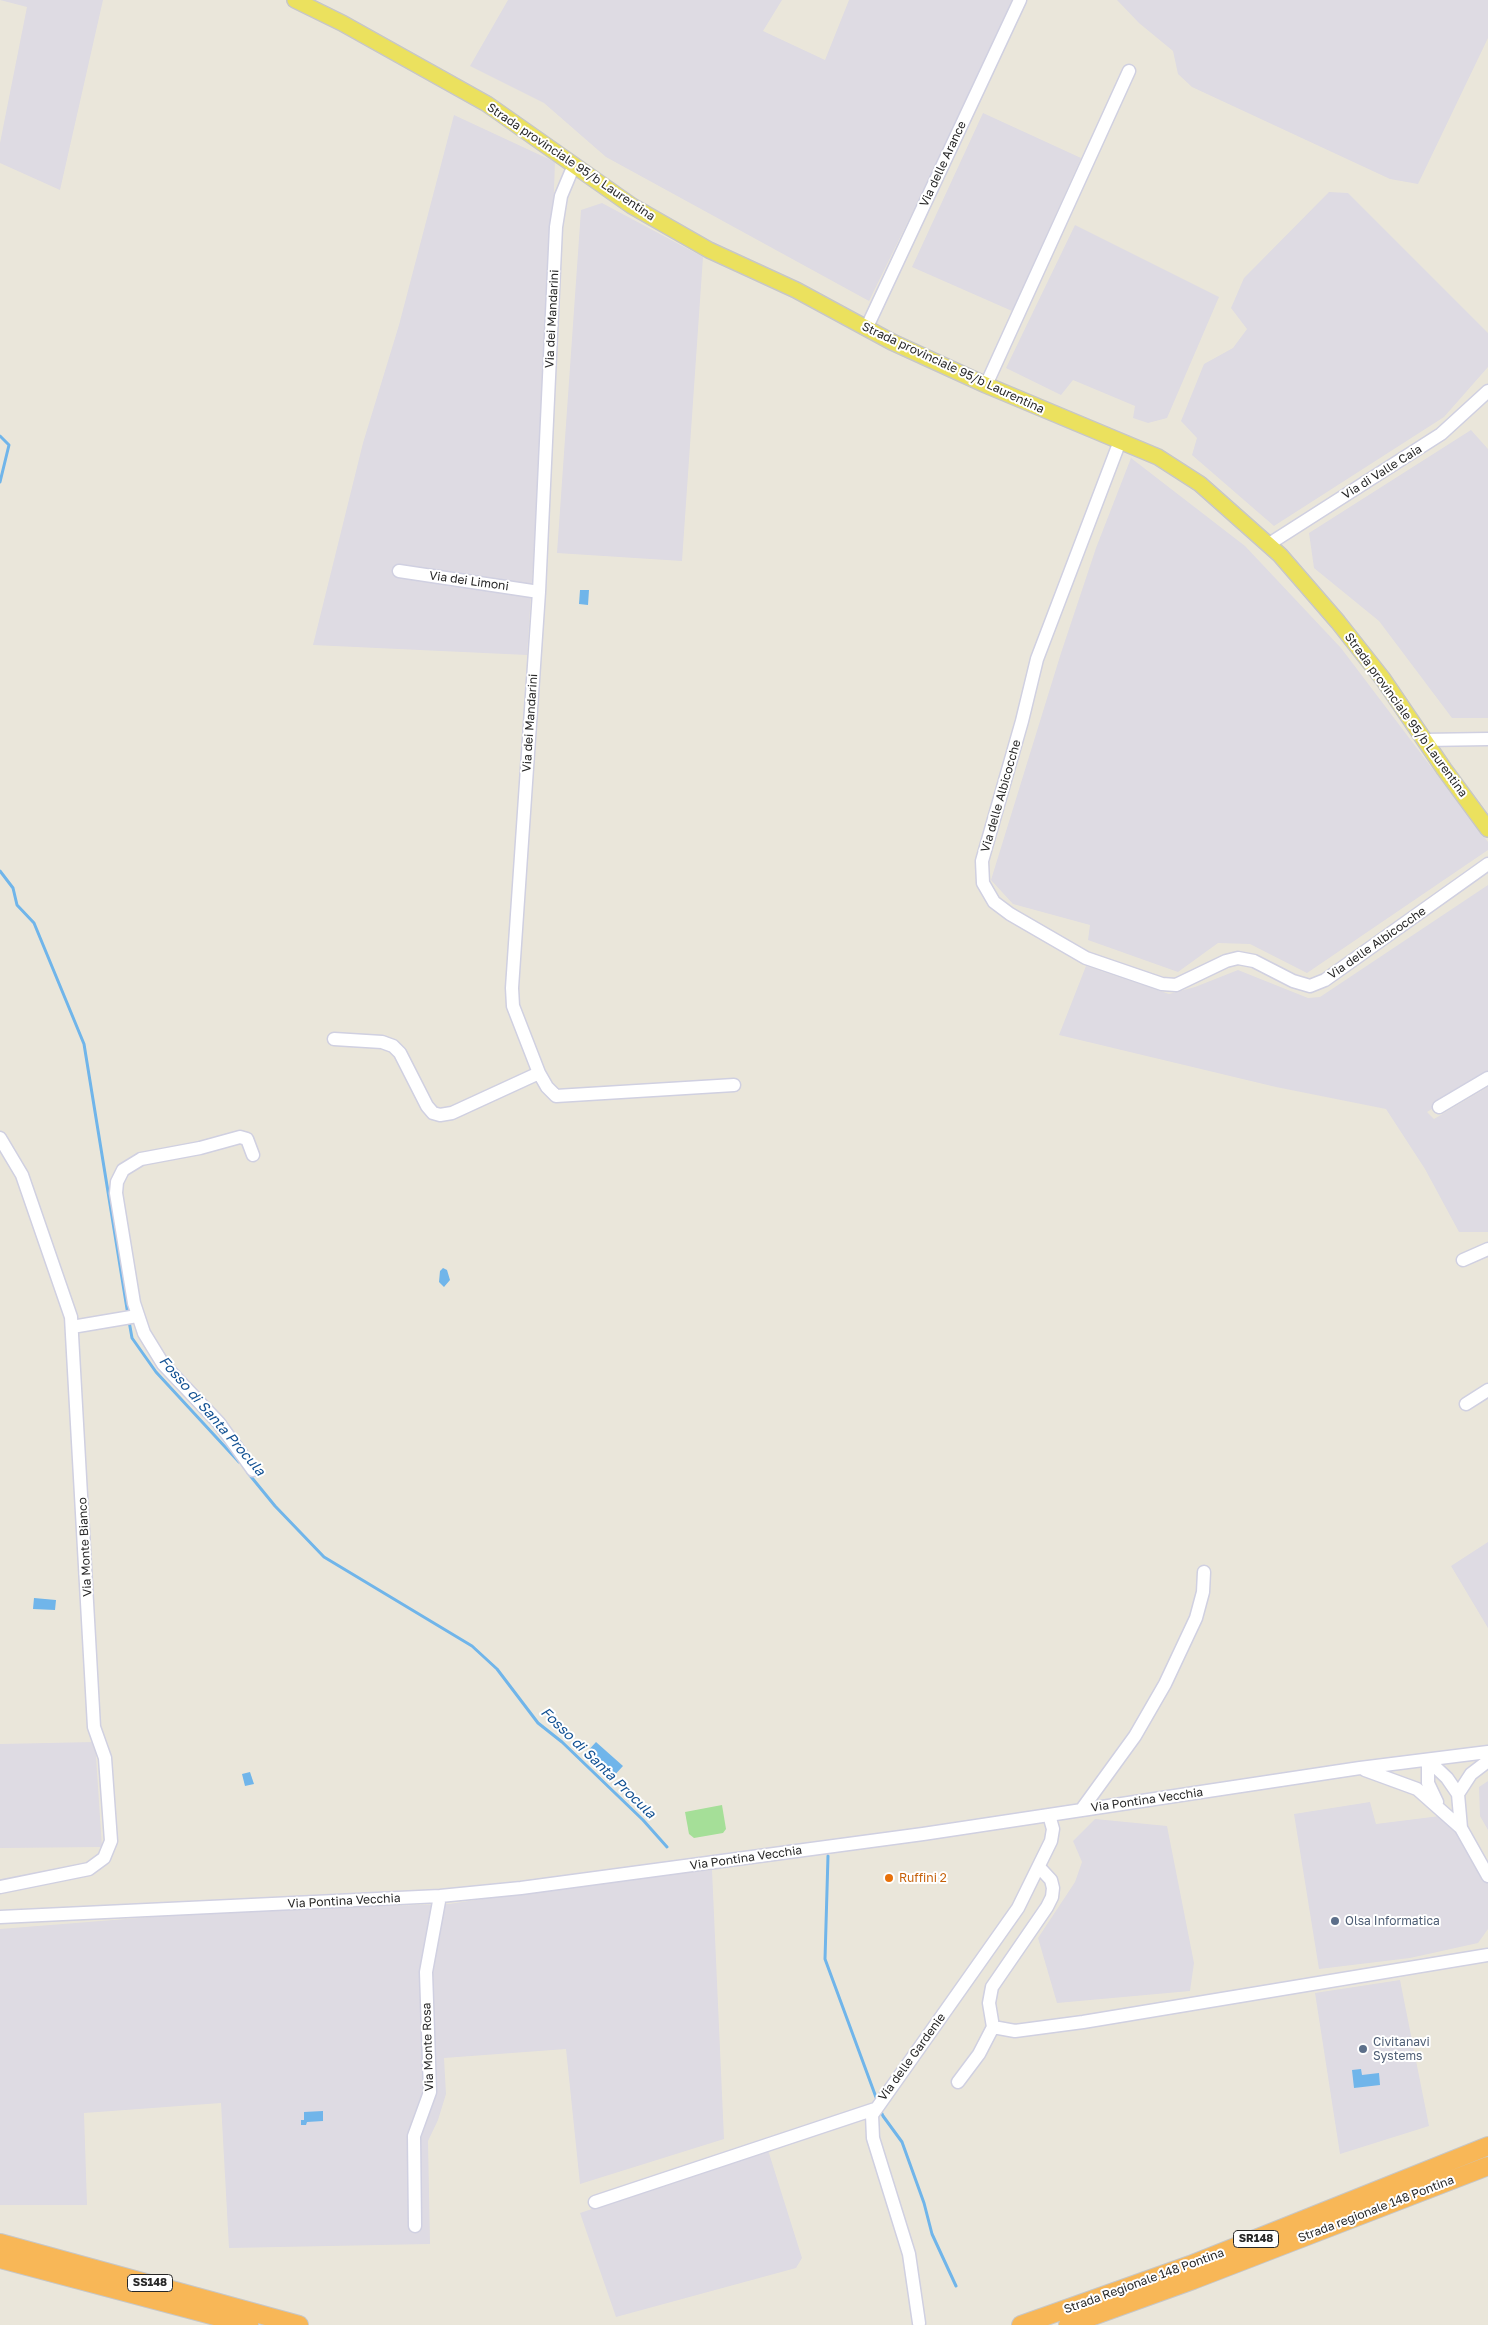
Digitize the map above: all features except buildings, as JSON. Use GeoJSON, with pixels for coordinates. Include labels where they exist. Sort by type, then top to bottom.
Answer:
{"type":"FeatureCollection","features":[{"type":"Feature","properties":{"kind":"highway","name":"Strada Regionale 148 Pontina"},"geometry":{"type":"LineString","coordinates":[[1021,2325],[1190,2265],[1488,2146]]}},
{"type":"Feature","properties":{"kind":"highway","name":"Strada regionale 148 Pontina"},"geometry":{"type":"LineString","coordinates":[[1068,2325],[1193,2280],[1488,2166]]}},
{"type":"Feature","properties":{"kind":"highway","name":"SS148"},"geometry":{"type":"LineString","coordinates":[[0,2243],[299,2325]]}},
{"type":"Feature","properties":{"kind":"highway","name":"SS148"},"geometry":{"type":"LineString","coordinates":[[0,2259],[249,2325]]}},
{"type":"Feature","properties":{"kind":"main road","name":"Strada provinciale 95/b Laurentina"},"geometry":{"type":"LineString","coordinates":[[295,0],[342,23],[463,90],[508,118],[632,206],[680,234],[818,302],[866,329],[986,385],[1160,458],[1193,479],[1269,544],[1346,632],[1383,679],[1488,829]]}},
{"type":"Feature","properties":{"kind":"street","name":"Via delle Arance"},"geometry":{"type":"LineString","coordinates":[[866,329],[1020,0]]}},
{"type":"Feature","properties":{"kind":"street"},"geometry":{"type":"LineString","coordinates":[[986,385],[1129,72]]}},
{"type":"Feature","properties":{"kind":"street","name":"Via dei Mandarini"},"geometry":{"type":"LineString","coordinates":[[574,165],[561,196],[556,222],[539,592],[512,993],[516,1015],[539,1073],[548,1089],[558,1096],[734,1086]]}},
{"type":"Feature","properties":{"kind":"street","name":"Via di Valle Caia"},"geometry":{"type":"LineString","coordinates":[[1269,544],[1440,434],[1488,391]]}},
{"type":"Feature","properties":{"kind":"street","name":"Via delle Albicocche"},"geometry":{"type":"LineString","coordinates":[[1120,441],[1037,659],[1022,721],[982,861],[983,883],[994,902],[1010,914],[1086,958],[1162,984],[1180,983],[1226,960],[1238,958],[1254,961],[1294,981],[1310,986],[1325,980],[1488,864]]}},
{"type":"Feature","properties":{"kind":"street","name":"Via dei Limoni"},"geometry":{"type":"LineString","coordinates":[[399,571],[539,592]]}},
{"type":"Feature","properties":{"kind":"street"},"geometry":{"type":"LineString","coordinates":[[1424,740],[1488,739]]}},
{"type":"Feature","properties":{"kind":"street"},"geometry":{"type":"LineString","coordinates":[[334,1039],[382,1042],[393,1046],[400,1053],[427,1106],[433,1113],[440,1115],[452,1113],[539,1073]]}},
{"type":"Feature","properties":{"kind":"street"},"geometry":{"type":"LineString","coordinates":[[1439,1107],[1488,1078]]}},
{"type":"Feature","properties":{"kind":"street"},"geometry":{"type":"LineString","coordinates":[[253,1155],[247,1139],[240,1137],[200,1148],[138,1160],[122,1173],[117,1182],[117,1196],[137,1316],[147,1339],[163,1364],[219,1423],[253,1470]]}},
{"type":"Feature","properties":{"kind":"street","name":"Via Monte Bianco"},"geometry":{"type":"LineString","coordinates":[[0,1138],[22,1175],[70,1308],[94,1727],[105,1758],[111,1844],[106,1855],[99,1863],[83,1871],[0,1887]]}},
{"type":"Feature","properties":{"kind":"street"},"geometry":{"type":"LineString","coordinates":[[1463,1260],[1488,1249]]}},
{"type":"Feature","properties":{"kind":"street"},"geometry":{"type":"LineString","coordinates":[[72,1327],[137,1316]]}},
{"type":"Feature","properties":{"kind":"street"},"geometry":{"type":"LineString","coordinates":[[1466,1404],[1488,1390]]}},
{"type":"Feature","properties":{"kind":"street"},"geometry":{"type":"LineString","coordinates":[[1082,1809],[1138,1730],[1168,1679],[1196,1618],[1203,1592],[1204,1572]]}},
{"type":"Feature","properties":{"kind":"street","name":"Via Pontina Vecchia"},"geometry":{"type":"LineString","coordinates":[[0,1917],[440,1896],[603,1879],[1360,1768],[1488,1752]]}},
{"type":"Feature","properties":{"kind":"street"},"geometry":{"type":"LineString","coordinates":[[1428,1760],[1447,1778],[1458,1794],[1461,1828]]}},
{"type":"Feature","properties":{"kind":"street"},"geometry":{"type":"LineString","coordinates":[[1428,1760],[1428,1783],[1441,1809]]}},
{"type":"Feature","properties":{"kind":"street"},"geometry":{"type":"LineString","coordinates":[[1458,1794],[1470,1774],[1488,1761]]}},
{"type":"Feature","properties":{"kind":"street"},"geometry":{"type":"LineString","coordinates":[[1360,1768],[1417,1789],[1441,1809],[1461,1828],[1488,1876]]}},
{"type":"Feature","properties":{"kind":"street","name":"Via delle Gardenie"},"geometry":{"type":"LineString","coordinates":[[918,2323],[909,2254],[871,2126],[875,2109],[1007,1927],[1039,1868],[1052,1835],[1049,1815]]}},
{"type":"Feature","properties":{"kind":"street"},"geometry":{"type":"LineString","coordinates":[[958,2082],[979,2054],[993,2027],[988,2003],[992,1987],[1052,1897],[1053,1888],[1051,1880],[1039,1868]]}},
{"type":"Feature","properties":{"kind":"street","name":"Via Monte Rosa"},"geometry":{"type":"LineString","coordinates":[[415,2226],[414,2139],[430,2092],[426,1972],[440,1896]]}},
{"type":"Feature","properties":{"kind":"street"},"geometry":{"type":"LineString","coordinates":[[993,2027],[1015,2030],[1083,2022],[1488,1955]]}},
{"type":"Feature","properties":{"kind":"street"},"geometry":{"type":"LineString","coordinates":[[595,2202],[875,2109]]}},
{"type":"Feature","properties":{"kind":"shaded area"},"geometry":{"type":"Polygon","coordinates":[[[0,0],[103,0],[60,190],[0,163],[0,143],[27,7],[0,0]]]}},
{"type":"Feature","properties":{"kind":"shaded area"},"geometry":{"type":"Polygon","coordinates":[[[508,0],[782,0],[763,31],[825,60],[849,0],[1016,0],[869,301],[606,157],[544,103],[470,66],[508,0]]]}},
{"type":"Feature","properties":{"kind":"shaded area"},"geometry":{"type":"Polygon","coordinates":[[[1117,0],[1488,0],[1488,38],[1418,184],[1390,179],[1192,87],[1178,74],[1173,51],[1139,23],[1117,0]]]}},
{"type":"Feature","properties":{"kind":"shaded area"},"geometry":{"type":"Polygon","coordinates":[[[983,113],[1081,158],[1012,311],[912,267],[983,113]]]}},
{"type":"Feature","properties":{"kind":"shaded area"},"geometry":{"type":"Polygon","coordinates":[[[454,115],[555,162],[549,321],[527,655],[313,645],[363,443],[399,325],[454,115]]]}},
{"type":"Feature","properties":{"kind":"shaded area"},"geometry":{"type":"Polygon","coordinates":[[[1329,192],[1348,193],[1488,333],[1488,367],[1444,417],[1274,526],[1192,455],[1197,438],[1181,421],[1204,364],[1233,348],[1247,329],[1231,308],[1244,278],[1329,192]]]}},
{"type":"Feature","properties":{"kind":"shaded area"},"geometry":{"type":"Polygon","coordinates":[[[602,203],[703,257],[682,561],[557,553],[581,210],[602,203]]]}},
{"type":"Feature","properties":{"kind":"shaded area"},"geometry":{"type":"Polygon","coordinates":[[[1075,225],[1219,297],[1167,418],[1148,423],[1133,418],[1135,406],[1073,380],[1061,395],[1006,368],[1075,225]]]}},
{"type":"Feature","properties":{"kind":"shaded area"},"geometry":{"type":"Polygon","coordinates":[[[1471,430],[1488,449],[1488,718],[1452,718],[1379,621],[1314,568],[1309,533],[1471,430]]]}},
{"type":"Feature","properties":{"kind":"shaded area"},"geometry":{"type":"Polygon","coordinates":[[[1131,458],[1245,546],[1341,648],[1488,842],[1488,850],[1307,973],[1250,944],[1218,943],[1178,972],[1088,940],[1090,925],[1013,904],[991,880],[1061,653],[1096,548],[1131,458]]]}},
{"type":"Feature","properties":{"kind":"shaded area"},"geometry":{"type":"Polygon","coordinates":[[[1488,885],[1488,1074],[1427,1112],[1434,1119],[1488,1087],[1488,1232],[1459,1232],[1425,1169],[1386,1109],[1276,1087],[1059,1035],[1086,966],[1169,994],[1195,987],[1238,970],[1308,998],[1320,997],[1488,885]]]}},
{"type":"Feature","properties":{"kind":"shaded area"},"geometry":{"type":"Polygon","coordinates":[[[1488,1542],[1488,1628],[1451,1566],[1488,1542]]]}},
{"type":"Feature","properties":{"kind":"shaded area"},"geometry":{"type":"Polygon","coordinates":[[[95,1742],[102,1847],[0,1848],[0,1744],[95,1742]]]}},
{"type":"Feature","properties":{"kind":"shaded area"},"geometry":{"type":"Polygon","coordinates":[[[1488,1781],[1488,1830],[1480,1816],[1479,1787],[1488,1781]]]}},
{"type":"Feature","properties":{"kind":"shaded area"},"geometry":{"type":"Polygon","coordinates":[[[1370,1802],[1376,1824],[1440,1816],[1476,1852],[1488,1884],[1488,1929],[1478,1943],[1410,1958],[1319,1969],[1294,1814],[1370,1802]]]}},
{"type":"Feature","properties":{"kind":"shaded area"},"geometry":{"type":"Polygon","coordinates":[[[1095,1819],[1167,1826],[1194,1963],[1190,1991],[1057,2003],[1038,1938],[1075,1882],[1082,1862],[1073,1841],[1095,1819]]]}},
{"type":"Feature","properties":{"kind":"shaded area"},"geometry":{"type":"Polygon","coordinates":[[[712,1870],[724,2139],[580,2184],[566,2049],[444,2058],[446,2094],[438,2120],[428,2141],[430,2244],[229,2248],[221,2103],[84,2113],[87,2205],[0,2205],[0,1929],[227,1911],[449,1904],[569,1886],[712,1870]]]}},
{"type":"Feature","properties":{"kind":"shaded area"},"geometry":{"type":"Polygon","coordinates":[[[1400,1980],[1429,2126],[1340,2154],[1315,1993],[1400,1980]]]}},
{"type":"Feature","properties":{"kind":"shaded area"},"geometry":{"type":"Polygon","coordinates":[[[768,2150],[802,2258],[796,2268],[616,2317],[580,2213],[768,2150]]]}},
{"type":"Feature","properties":{"kind":"green space"},"geometry":{"type":"Polygon","coordinates":[[[722,1805],[726,1829],[723,1833],[694,1838],[689,1834],[685,1812],[722,1805]]]}},
{"type":"Feature","properties":{"kind":"water"},"geometry":{"type":"Polygon","coordinates":[[[580,590],[589,590],[588,605],[579,604],[580,590]]]}},
{"type":"Feature","properties":{"kind":"water"},"geometry":{"type":"Polygon","coordinates":[[[443,1268],[447,1270],[450,1280],[444,1287],[439,1282],[440,1271],[443,1268]]]}},
{"type":"Feature","properties":{"kind":"water"},"geometry":{"type":"Polygon","coordinates":[[[34,1598],[56,1600],[55,1610],[33,1609],[34,1598]]]}},
{"type":"Feature","properties":{"kind":"water"},"geometry":{"type":"Polygon","coordinates":[[[596,1742],[623,1766],[611,1779],[584,1755],[596,1742]]]}},
{"type":"Feature","properties":{"kind":"water"},"geometry":{"type":"Polygon","coordinates":[[[250,1772],[254,1784],[245,1786],[242,1774],[250,1772]]]}},
{"type":"Feature","properties":{"kind":"water"},"geometry":{"type":"Polygon","coordinates":[[[1361,2069],[1362,2075],[1379,2073],[1380,2085],[1354,2088],[1352,2070],[1361,2069]]]}},
{"type":"Feature","properties":{"kind":"water"},"geometry":{"type":"Polygon","coordinates":[[[323,2111],[323,2121],[307,2122],[306,2125],[301,2125],[301,2120],[304,2120],[304,2112],[323,2111]]]}},
{"type":"Feature","properties":{"kind":"waterway","name":"Fosso di Santa Procula"},"geometry":{"type":"LineString","coordinates":[[0,436],[9,445],[0,482]]}},
{"type":"Feature","properties":{"kind":"waterway","name":"Fosso di Santa Procula"},"geometry":{"type":"LineString","coordinates":[[0,871],[13,888],[17,905],[34,923],[84,1044],[128,1315]]}},
{"type":"Feature","properties":{"kind":"waterway","name":"Fosso di Santa Procula"},"geometry":{"type":"LineString","coordinates":[[129,1321],[132,1338],[156,1372],[239,1462]]}},
{"type":"Feature","properties":{"kind":"waterway","name":"Fosso di Santa Procula"},"geometry":{"type":"LineString","coordinates":[[248,1473],[275,1506],[324,1557],[472,1646],[497,1669],[538,1723],[562,1742],[643,1820],[667,1847]]}},
{"type":"Feature","properties":{"kind":"waterway","name":"Fosso di Santa Procula"},"geometry":{"type":"LineString","coordinates":[[828,1856],[825,1959],[877,2100]]}},
{"type":"Feature","properties":{"kind":"waterway","name":"Fosso di Santa Procula"},"geometry":{"type":"LineString","coordinates":[[880,2109],[902,2142],[924,2203],[932,2234],[956,2286]]}},
{"type":"Feature","properties":{"kind":"place","name":"Ruffini 2"},"geometry":{"type":"Point","coordinates":[889,1878]}},
{"type":"Feature","properties":{"kind":"place","name":"Olsa Informatica"},"geometry":{"type":"Point","coordinates":[1335,1921]}},
{"type":"Feature","properties":{"kind":"place","name":"Civitanavi Systems"},"geometry":{"type":"Point","coordinates":[1363,2049]}}]}
